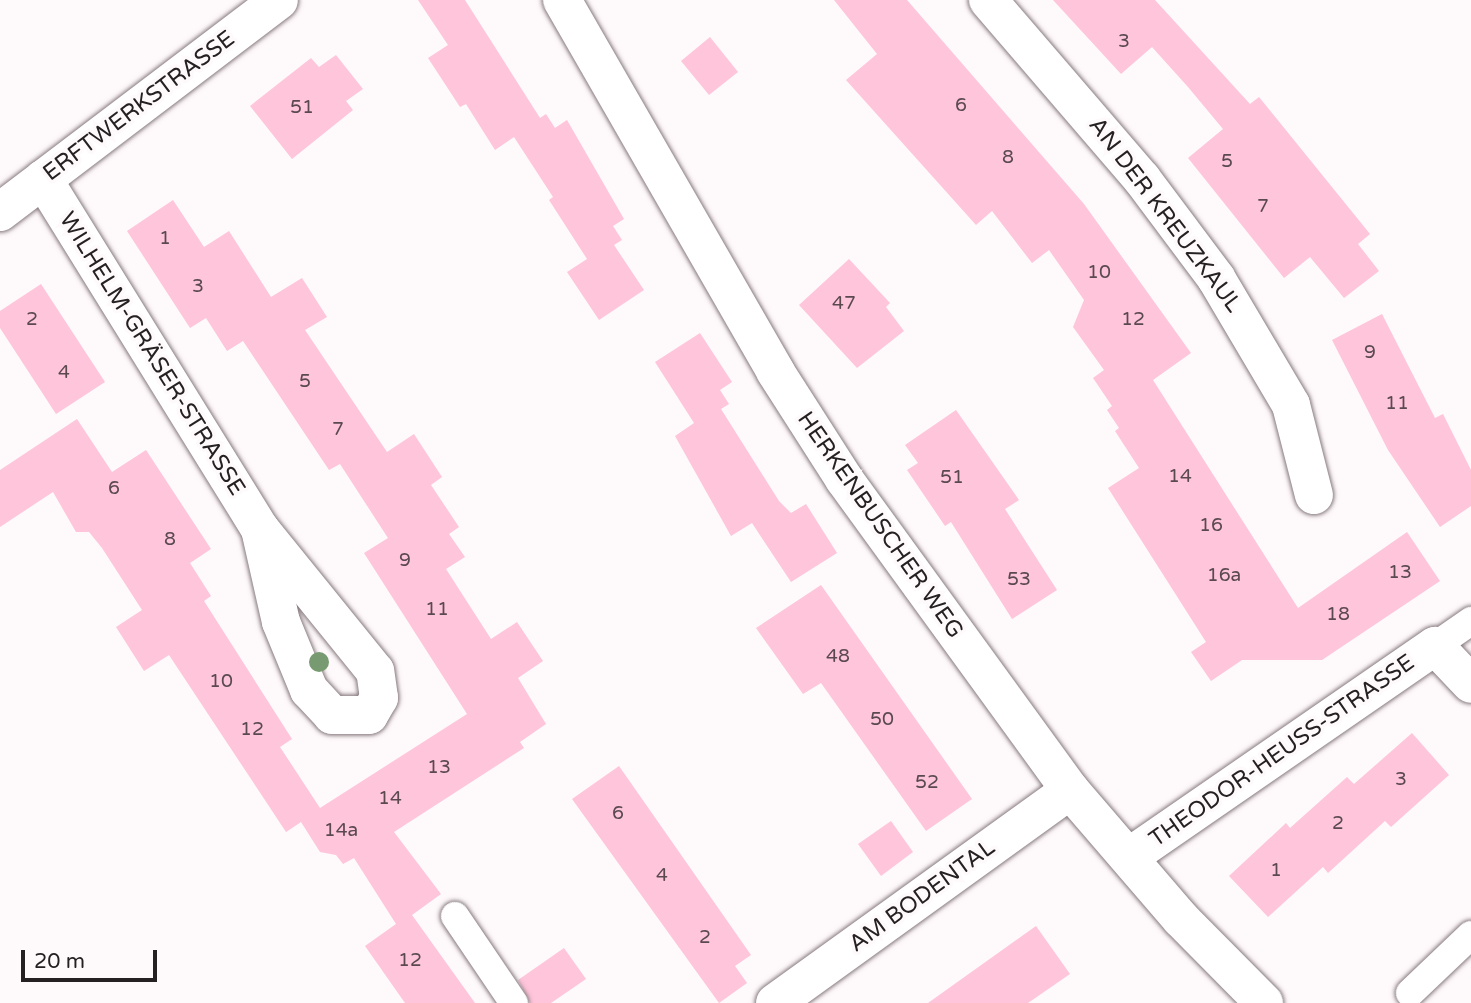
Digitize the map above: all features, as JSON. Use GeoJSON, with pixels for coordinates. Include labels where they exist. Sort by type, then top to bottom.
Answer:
{"type":"FeatureCollection","features":[{"type":"Feature","properties":{"kind":"street","name":"ERFTWERKSTRASSE"},"geometry":{"type":"LineString","coordinates":[[0,212],[279,0]]}},
{"type":"Feature","properties":{"kind":"street","name":"HERKENBUSCHER WEG"},"geometry":{"type":"LineString","coordinates":[[562,0],[775,371],[844,479],[1070,790],[1264,1003]]}},
{"type":"Feature","properties":{"kind":"street","name":"AN DER KREUZKAUL"},"geometry":{"type":"LineString","coordinates":[[988,0],[1142,178],[1222,287],[1291,405],[1314,495]]}},
{"type":"Feature","properties":{"kind":"street","name":"WILHELM-GRÄSER-STRASSE"},"geometry":{"type":"LineString","coordinates":[[43,179],[260,529]]}},
{"type":"Feature","properties":{"kind":"street","name":"THEODOR-HEUSS-STRASSE"},"geometry":{"type":"LineString","coordinates":[[1129,857],[1435,646],[1471,684]]}},
{"type":"Feature","properties":{"kind":"street","name":"AM BODENTAL"},"geometry":{"type":"LineString","coordinates":[[775,1003],[1070,790]]}},
{"type":"Feature","properties":{"kind":"lane","name":"THEODOR-HEUSS-STRASSE"},"geometry":{"type":"LineString","coordinates":[[1435,646],[1471,621]]}},
{"type":"Feature","properties":{"kind":"lane"},"geometry":{"type":"LineString","coordinates":[[455,916],[514,1003]]}},
{"type":"Feature","properties":{"kind":"lane"},"geometry":{"type":"LineString","coordinates":[[1410,993],[1471,935]]}},
{"type":"Feature","properties":{"kind":"building"},"geometry":{"type":"Polygon","coordinates":[[[418,0],[465,0],[540,118],[546,114],[555,128],[567,120],[624,219],[613,226],[622,240],[614,245],[644,290],[599,320],[567,272],[587,259],[549,200],[553,197],[514,137],[495,150],[466,104],[460,107],[428,58],[448,45],[418,0]]]}},
{"type":"Feature","properties":{"kind":"building"},"geometry":{"type":"Polygon","coordinates":[[[834,0],[907,0],[1084,204],[1191,353],[1153,380],[1298,608],[1407,532],[1440,581],[1322,660],[1242,660],[1211,681],[1191,652],[1206,642],[1108,488],[1139,468],[1115,431],[1119,428],[1107,410],[1112,406],[1093,378],[1104,370],[1073,327],[1084,300],[1049,250],[1032,263],[992,211],[976,225],[846,80],[877,54],[834,0]]]}},
{"type":"Feature","properties":{"kind":"building"},"geometry":{"type":"Polygon","coordinates":[[[1053,0],[1155,0],[1250,104],[1259,97],[1370,234],[1358,244],[1379,271],[1344,298],[1310,257],[1284,278],[1188,158],[1223,129],[1152,47],[1121,74],[1053,0]]]}},
{"type":"Feature","properties":{"kind":"building"},"geometry":{"type":"Polygon","coordinates":[[[710,37],[738,72],[709,95],[681,61],[710,37]]]}},
{"type":"Feature","properties":{"kind":"building"},"geometry":{"type":"Polygon","coordinates":[[[336,55],[363,89],[346,101],[353,110],[292,159],[250,106],[311,58],[319,67],[336,55]]]}},
{"type":"Feature","properties":{"kind":"building"},"geometry":{"type":"Polygon","coordinates":[[[173,200],[204,247],[229,231],[271,297],[302,278],[327,317],[305,330],[387,452],[414,434],[442,477],[431,485],[459,527],[449,534],[465,557],[446,569],[491,639],[517,622],[543,661],[518,678],[546,724],[520,742],[524,748],[394,832],[441,894],[412,915],[475,1003],[405,1003],[365,946],[396,924],[354,858],[343,864],[336,855],[320,852],[301,822],[286,832],[169,655],[144,671],[116,627],[142,610],[89,532],[76,532],[53,492],[0,527],[0,470],[77,419],[112,472],[146,450],[211,549],[190,563],[211,596],[204,601],[292,739],[280,747],[320,808],[467,714],[364,553],[388,538],[340,464],[329,470],[243,341],[227,351],[206,318],[190,328],[127,231],[173,200]]]}},
{"type":"Feature","properties":{"kind":"building"},"geometry":{"type":"Polygon","coordinates":[[[849,259],[890,303],[886,307],[904,331],[857,368],[799,305],[849,259]]]}},
{"type":"Feature","properties":{"kind":"building"},"geometry":{"type":"Polygon","coordinates":[[[41,284],[105,382],[56,414],[0,328],[0,311],[41,284]]]}},
{"type":"Feature","properties":{"kind":"building"},"geometry":{"type":"Polygon","coordinates":[[[1382,314],[1435,418],[1443,414],[1471,470],[1471,506],[1440,527],[1388,450],[1332,340],[1382,314]]]}},
{"type":"Feature","properties":{"kind":"building"},"geometry":{"type":"Polygon","coordinates":[[[700,333],[732,382],[720,390],[729,404],[721,409],[779,501],[791,513],[806,504],[837,553],[791,582],[752,523],[731,536],[675,436],[694,423],[655,362],[700,333]]]}},
{"type":"Feature","properties":{"kind":"building"},"geometry":{"type":"Polygon","coordinates":[[[956,410],[1019,500],[1005,509],[1057,590],[1012,619],[951,522],[945,526],[907,470],[918,463],[905,445],[956,410]]]}},
{"type":"Feature","properties":{"kind":"building"},"geometry":{"type":"Polygon","coordinates":[[[821,585],[972,799],[926,831],[821,683],[803,694],[756,628],[821,585]]]}},
{"type":"Feature","properties":{"kind":"building"},"geometry":{"type":"Polygon","coordinates":[[[1412,733],[1449,775],[1391,827],[1385,821],[1328,873],[1323,867],[1268,917],[1229,876],[1286,823],[1290,828],[1347,777],[1354,784],[1412,733]]]}},
{"type":"Feature","properties":{"kind":"building"},"geometry":{"type":"Polygon","coordinates":[[[619,766],[751,955],[735,966],[747,983],[719,1003],[572,799],[619,766]]]}},
{"type":"Feature","properties":{"kind":"building"},"geometry":{"type":"Polygon","coordinates":[[[891,821],[913,852],[881,876],[858,844],[891,821]]]}},
{"type":"Feature","properties":{"kind":"building"},"geometry":{"type":"Polygon","coordinates":[[[1036,926],[1070,974],[1028,1003],[928,1003],[1036,926]]]}},
{"type":"Feature","properties":{"kind":"building"},"geometry":{"type":"Polygon","coordinates":[[[564,948],[586,979],[551,1003],[530,1003],[518,980],[564,948]]]}}]}
